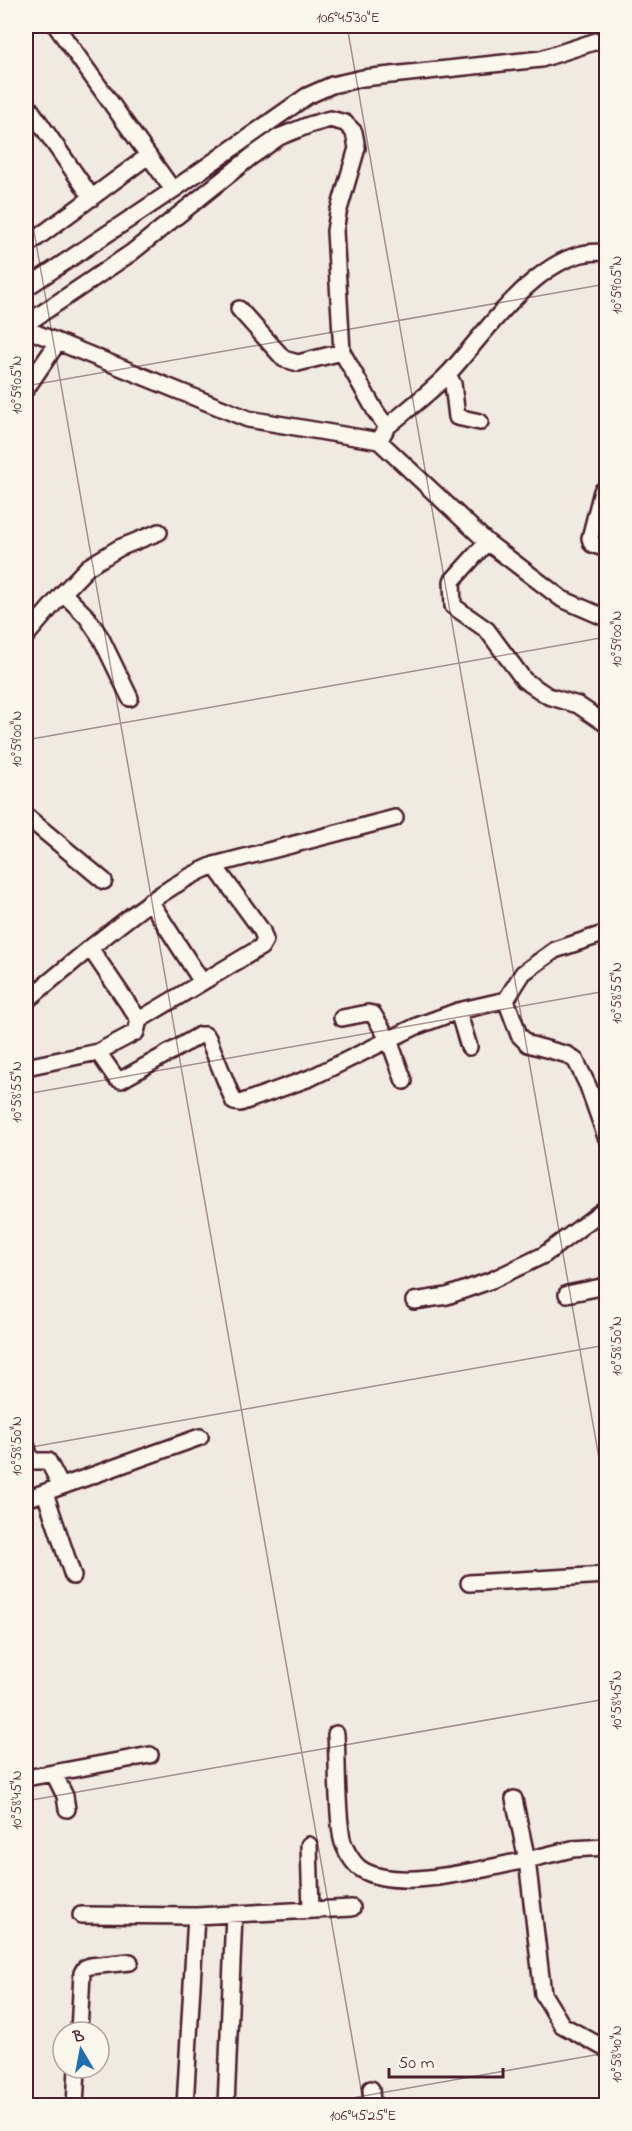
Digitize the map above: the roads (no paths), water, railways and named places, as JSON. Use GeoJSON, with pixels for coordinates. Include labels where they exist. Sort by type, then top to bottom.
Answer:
{"type":"FeatureCollection","features":[{"type":"Feature","properties":{"kind":"street"},"geometry":{"type":"LineString","coordinates":[[56,26],[173,190]]}},
{"type":"Feature","properties":{"kind":"street"},"geometry":{"type":"LineString","coordinates":[[26,288],[173,190],[307,96],[332,86],[363,78],[541,59],[606,38]]}},
{"type":"Feature","properties":{"kind":"street"},"geometry":{"type":"LineString","coordinates":[[26,103],[92,198]]}},
{"type":"Feature","properties":{"kind":"street"},"geometry":{"type":"LineString","coordinates":[[26,324],[131,253],[279,137],[330,119],[345,123],[354,132],[357,148],[335,231],[342,352],[387,427]]}},
{"type":"Feature","properties":{"kind":"street"},"geometry":{"type":"LineString","coordinates":[[26,246],[148,156]]}},
{"type":"Feature","properties":{"kind":"street"},"geometry":{"type":"LineString","coordinates":[[379,441],[387,427],[447,375],[499,315],[536,278],[573,255],[598,251],[606,253]]}},
{"type":"Feature","properties":{"kind":"street"},"geometry":{"type":"LineString","coordinates":[[239,309],[284,359],[291,362],[298,363],[342,352]]}},
{"type":"Feature","properties":{"kind":"street"},"geometry":{"type":"LineString","coordinates":[[26,329],[248,419],[379,441],[487,542],[562,599],[606,618]]}},
{"type":"Feature","properties":{"kind":"street"},"geometry":{"type":"LineString","coordinates":[[26,389],[58,342]]}},
{"type":"Feature","properties":{"kind":"street"},"geometry":{"type":"LineString","coordinates":[[447,375],[453,384],[457,417],[480,422]]}},
{"type":"Feature","properties":{"kind":"street"},"geometry":{"type":"LineString","coordinates":[[602,491],[590,537],[592,544],[606,549]]}},
{"type":"Feature","properties":{"kind":"street"},"geometry":{"type":"LineString","coordinates":[[26,636],[88,567],[119,548],[159,532]]}},
{"type":"Feature","properties":{"kind":"street"},"geometry":{"type":"LineString","coordinates":[[487,542],[452,581],[453,606],[487,630],[525,680],[548,696],[578,705],[606,724]]}},
{"type":"Feature","properties":{"kind":"street"},"geometry":{"type":"LineString","coordinates":[[63,593],[87,616],[101,638],[130,698]]}},
{"type":"Feature","properties":{"kind":"street"},"geometry":{"type":"LineString","coordinates":[[26,816],[104,881]]}},
{"type":"Feature","properties":{"kind":"street"},"geometry":{"type":"LineString","coordinates":[[26,1001],[150,901],[214,865],[395,818]]}},
{"type":"Feature","properties":{"kind":"street"},"geometry":{"type":"LineString","coordinates":[[26,1067],[98,1052],[136,1032],[139,1020],[261,947],[265,940],[262,931],[214,865]]}},
{"type":"Feature","properties":{"kind":"street"},"geometry":{"type":"LineString","coordinates":[[150,901],[202,982]]}},
{"type":"Feature","properties":{"kind":"street"},"geometry":{"type":"LineString","coordinates":[[98,1052],[116,1078],[121,1080],[200,1035],[205,1035],[234,1102],[237,1104],[310,1078],[417,1026],[458,1011],[506,1000],[523,973],[555,950],[606,933]]}},
{"type":"Feature","properties":{"kind":"street"},"geometry":{"type":"LineString","coordinates":[[90,948],[139,1020]]}},
{"type":"Feature","properties":{"kind":"street"},"geometry":{"type":"LineString","coordinates":[[506,1000],[519,1035],[528,1044],[568,1055],[576,1061],[588,1086],[606,1137]]}},
{"type":"Feature","properties":{"kind":"street"},"geometry":{"type":"LineString","coordinates":[[458,1011],[469,1047]]}},
{"type":"Feature","properties":{"kind":"street"},"geometry":{"type":"LineString","coordinates":[[342,1018],[373,1014],[389,1040],[404,1081]]}},
{"type":"Feature","properties":{"kind":"street"},"geometry":{"type":"LineString","coordinates":[[414,1301],[447,1296],[492,1280],[544,1255],[606,1208]]}},
{"type":"Feature","properties":{"kind":"street"},"geometry":{"type":"LineString","coordinates":[[567,1294],[606,1286]]}},
{"type":"Feature","properties":{"kind":"street"},"geometry":{"type":"LineString","coordinates":[[26,1499],[200,1437]]}},
{"type":"Feature","properties":{"kind":"street"},"geometry":{"type":"LineString","coordinates":[[26,1444],[31,1461],[48,1461],[61,1486]]}},
{"type":"Feature","properties":{"kind":"street"},"geometry":{"type":"LineString","coordinates":[[45,1493],[73,1576]]}},
{"type":"Feature","properties":{"kind":"street"},"geometry":{"type":"LineString","coordinates":[[469,1583],[606,1575]]}},
{"type":"Feature","properties":{"kind":"street"},"geometry":{"type":"LineString","coordinates":[[336,1734],[342,1838],[359,1868],[366,1872],[406,1881],[527,1860],[572,1849],[606,1847]]}},
{"type":"Feature","properties":{"kind":"street"},"geometry":{"type":"LineString","coordinates":[[26,1778],[150,1755]]}},
{"type":"Feature","properties":{"kind":"street"},"geometry":{"type":"LineString","coordinates":[[54,1774],[67,1809]]}},
{"type":"Feature","properties":{"kind":"street"},"geometry":{"type":"LineString","coordinates":[[514,1799],[527,1860],[543,1994],[562,2025],[606,2049]]}},
{"type":"Feature","properties":{"kind":"street"},"geometry":{"type":"LineString","coordinates":[[309,1845],[310,1910]]}},
{"type":"Feature","properties":{"kind":"street"},"geometry":{"type":"LineString","coordinates":[[81,1915],[196,1916],[352,1908]]}},
{"type":"Feature","properties":{"kind":"street"},"geometry":{"type":"LineString","coordinates":[[226,2106],[234,1914]]}},
{"type":"Feature","properties":{"kind":"street"},"geometry":{"type":"LineString","coordinates":[[185,2106],[196,1916]]}},
{"type":"Feature","properties":{"kind":"street"},"geometry":{"type":"LineString","coordinates":[[80,2020],[82,1973],[85,1968],[130,1962]]}},
{"type":"Feature","properties":{"kind":"street"},"geometry":{"type":"LineString","coordinates":[[75,2106],[76,2080]]}},
{"type":"Feature","properties":{"kind":"street"},"geometry":{"type":"LineString","coordinates":[[371,2089],[372,2106]]}}]}
